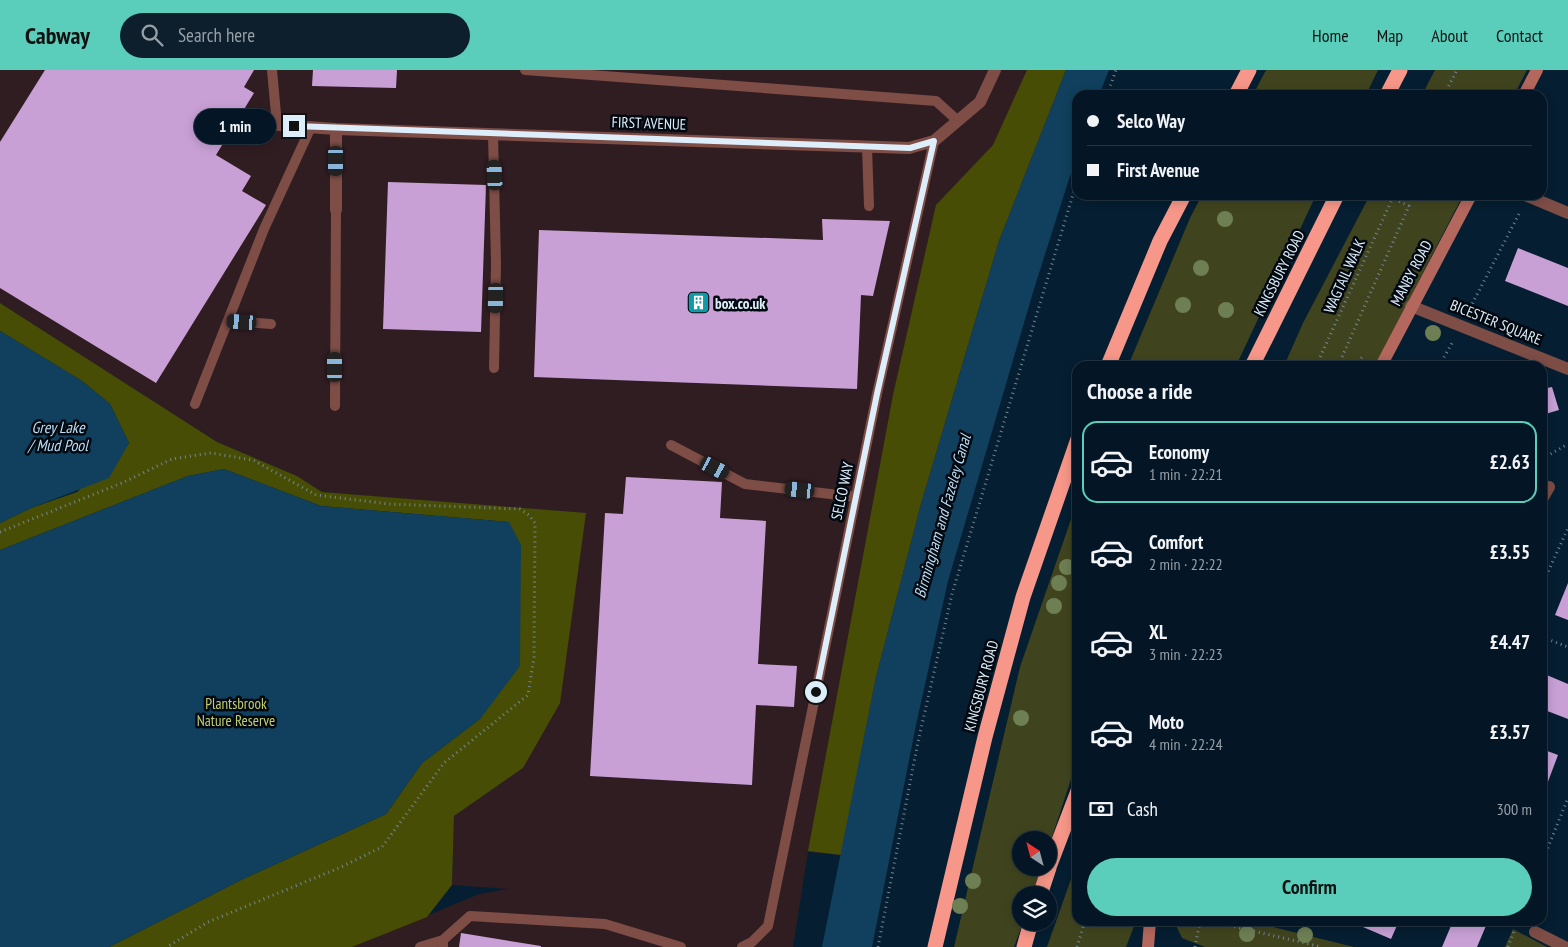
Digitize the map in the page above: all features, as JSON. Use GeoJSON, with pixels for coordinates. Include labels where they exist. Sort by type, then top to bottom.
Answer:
{"type":"FeatureCollection","features":[{"type":"Feature","properties":{"kind":"highway"},"geometry":{"type":"LineString","coordinates":[[1239,90],[1249,70]]}},
{"type":"Feature","properties":{"kind":"highway"},"geometry":{"type":"LineString","coordinates":[[1390,90],[1400,70]]}},
{"type":"Feature","properties":{"kind":"highway"},"geometry":{"type":"LineString","coordinates":[[1110,361],[1160,241],[1181,200]]}},
{"type":"Feature","properties":{"kind":"highway","name":"KINGSBURY ROAD"},"geometry":{"type":"LineString","coordinates":[[1254,361],[1335,200]]}},
{"type":"Feature","properties":{"kind":"highway","name":"KINGSBURY ROAD"},"geometry":{"type":"LineString","coordinates":[[935,947],[985,737],[1023,597],[1072,456]]}},
{"type":"Feature","properties":{"kind":"highway"},"geometry":{"type":"LineString","coordinates":[[1058,844],[1072,808]]}},
{"type":"Feature","properties":{"kind":"highway"},"geometry":{"type":"LineString","coordinates":[[1024,947],[1029,931]]}},
{"type":"Feature","properties":{"kind":"street","name":"FIRST AVENUE"},"geometry":{"type":"LineString","coordinates":[[271,125],[336,129],[910,148],[934,141],[980,102],[995,70]]}},
{"type":"Feature","properties":{"kind":"street"},"geometry":{"type":"LineString","coordinates":[[1527,90],[1537,70]]}},
{"type":"Feature","properties":{"kind":"street"},"geometry":{"type":"LineString","coordinates":[[336,129],[336,210]]}},
{"type":"Feature","properties":{"kind":"street","name":"MANBY ROAD"},"geometry":{"type":"LineString","coordinates":[[1384,361],[1468,200]]}},
{"type":"Feature","properties":{"kind":"street"},"geometry":{"type":"LineString","coordinates":[[1537,200],[1568,213]]}},
{"type":"Feature","properties":{"kind":"street","name":"BICESTER SQUARE"},"geometry":{"type":"LineString","coordinates":[[1411,306],[1568,369]]}},
{"type":"Feature","properties":{"kind":"street"},"geometry":{"type":"LineString","coordinates":[[1148,947],[1150,926]]}},
{"type":"Feature","properties":{"kind":"street"},"geometry":{"type":"LineString","coordinates":[[1535,932],[1566,947]]}},
{"type":"Feature","properties":{"kind":"lane"},"geometry":{"type":"LineString","coordinates":[[271,125],[272,70]]}},
{"type":"Feature","properties":{"kind":"lane"},"geometry":{"type":"LineString","coordinates":[[526,70],[936,101],[958,121]]}},
{"type":"Feature","properties":{"kind":"lane"},"geometry":{"type":"LineString","coordinates":[[195,404],[264,229],[311,127]]}},
{"type":"Feature","properties":{"kind":"lane"},"geometry":{"type":"LineString","coordinates":[[493,134],[496,264],[494,368]]}},
{"type":"Feature","properties":{"kind":"lane","name":"SELCO WAY"},"geometry":{"type":"LineString","coordinates":[[742,947],[752,942],[768,926],[856,497],[934,141]]}},
{"type":"Feature","properties":{"kind":"lane"},"geometry":{"type":"LineString","coordinates":[[867,147],[868,206]]}},
{"type":"Feature","properties":{"kind":"lane"},"geometry":{"type":"LineString","coordinates":[[335,406],[336,210]]}},
{"type":"Feature","properties":{"kind":"lane"},"geometry":{"type":"LineString","coordinates":[[228,321],[271,324]]}},
{"type":"Feature","properties":{"kind":"lane"},"geometry":{"type":"LineString","coordinates":[[671,445],[745,484],[856,497]]}},
{"type":"Feature","properties":{"kind":"lane"},"geometry":{"type":"LineString","coordinates":[[420,947],[443,943],[470,916],[606,924],[681,947]]}},
{"type":"Feature","properties":{"kind":"path"},"geometry":{"type":"LineString","coordinates":[[1109,90],[1116,70]]}},
{"type":"Feature","properties":{"kind":"path"},"geometry":{"type":"LineString","coordinates":[[1447,90],[1457,70]]}},
{"type":"Feature","properties":{"kind":"path"},"geometry":{"type":"LineString","coordinates":[[878,947],[918,742],[952,594],[1072,198]]}},
{"type":"Feature","properties":{"kind":"path","name":"WAGTAIL WALK"},"geometry":{"type":"LineString","coordinates":[[1318,361],[1391,200]]}},
{"type":"Feature","properties":{"kind":"path"},"geometry":{"type":"LineString","coordinates":[[1340,361],[1409,206],[1399,200]]}},
{"type":"Feature","properties":{"kind":"path"},"geometry":{"type":"LineString","coordinates":[[1442,361],[1525,200]]}},
{"type":"Feature","properties":{"kind":"path"},"geometry":{"type":"LineString","coordinates":[[1547,456],[1568,444]]}},
{"type":"Feature","properties":{"kind":"path"},"geometry":{"type":"LineString","coordinates":[[0,532],[122,483],[172,459],[211,453],[253,460],[316,495],[389,504],[520,509],[529,515],[535,523],[534,657],[528,695],[444,763],[382,847],[339,868],[208,922],[166,947]]}},
{"type":"Feature","properties":{"kind":"path"},"geometry":{"type":"LineString","coordinates":[[1547,574],[1568,528]]}},
{"type":"Feature","properties":{"kind":"path"},"geometry":{"type":"LineString","coordinates":[[1547,639],[1568,647]]}},
{"type":"Feature","properties":{"kind":"path"},"geometry":{"type":"LineString","coordinates":[[1547,850],[1568,798]]}},
{"type":"Feature","properties":{"kind":"path"},"geometry":{"type":"LineString","coordinates":[[1077,947],[1083,926]]}},
{"type":"Feature","properties":{"kind":"path"},"geometry":{"type":"LineString","coordinates":[[1195,947],[1199,926]]}},
{"type":"Feature","properties":{"kind":"path"},"geometry":{"type":"LineString","coordinates":[[1232,926],[1322,947]]}},
{"type":"Feature","properties":{"kind":"path"},"geometry":{"type":"LineString","coordinates":[[1508,947],[1516,926]]}},
{"type":"Feature","properties":{"kind":"shaded area"},"geometry":{"type":"Polygon","coordinates":[[[0,70],[1066,70],[972,327],[841,855],[808,852],[793,947],[352,947],[479,894],[508,889],[452,885],[454,816],[523,768],[586,514],[322,492],[297,476],[217,442],[0,303],[0,70]]]}},
{"type":"Feature","properties":{"kind":"shaded area"},"geometry":{"type":"Polygon","coordinates":[[[1027,70],[1066,70],[999,241],[921,504],[876,677],[841,855],[808,851],[893,395],[936,205],[993,145],[1027,70]]]}},
{"type":"Feature","properties":{"kind":"shaded area"},"geometry":{"type":"Polygon","coordinates":[[[0,303],[217,442],[297,476],[322,492],[586,513],[560,703],[523,768],[454,816],[452,885],[427,917],[352,947],[109,947],[243,879],[386,814],[422,763],[481,718],[509,522],[321,506],[224,469],[188,476],[0,550],[0,523],[31,508],[77,492],[129,443],[110,404],[82,381],[0,331],[0,303]]]}},
{"type":"Feature","properties":{"kind":"green space"},"geometry":{"type":"Polygon","coordinates":[[[1266,70],[1378,70],[1368,90],[1256,90],[1266,70]]]}},
{"type":"Feature","properties":{"kind":"green space"},"geometry":{"type":"Polygon","coordinates":[[[1435,70],[1527,70],[1517,90],[1425,90],[1435,70]]]}},
{"type":"Feature","properties":{"kind":"green space"},"geometry":{"type":"Polygon","coordinates":[[[1199,200],[1314,200],[1238,361],[1130,361],[1190,218],[1199,200]]]}},
{"type":"Feature","properties":{"kind":"green space"},"geometry":{"type":"Polygon","coordinates":[[[1367,200],[1460,200],[1378,361],[1286,361],[1303,323],[1367,200]]]}},
{"type":"Feature","properties":{"kind":"green space"},"geometry":{"type":"Polygon","coordinates":[[[1072,516],[1072,776],[1054,831],[1012,831],[1012,876],[1038,876],[1035,886],[1012,886],[1012,931],[1020,931],[1014,947],[954,947],[1020,667],[1072,516]]]}},
{"type":"Feature","properties":{"kind":"green space"},"geometry":{"type":"Polygon","coordinates":[[[1072,876],[1072,926],[1134,926],[1126,947],[1047,947],[1053,931],[1057,931],[1057,919],[1072,876]]]}},
{"type":"Feature","properties":{"kind":"green space"},"geometry":{"type":"Polygon","coordinates":[[[1176,926],[1269,926],[1354,947],[1205,947],[1182,938],[1176,926]]]}},
{"type":"Feature","properties":{"kind":"green space"},"geometry":{"type":"Polygon","coordinates":[[[1513,929],[1547,947],[1505,947],[1513,929]]]}},
{"type":"Feature","properties":{"kind":"water","name":"Birmingham and Fazeley Canal"},"geometry":{"type":"Polygon","coordinates":[[[1066,70],[1109,70],[1101,90],[1072,90],[1072,170],[1034,289],[948,581],[916,725],[872,947],[822,947],[876,677],[921,504],[999,241],[1066,70]]]}},
{"type":"Feature","properties":{"kind":"water","name":"Grey Lake / Mud Pool"},"geometry":{"type":"Polygon","coordinates":[[[0,331],[82,381],[110,404],[129,443],[109,478],[31,508],[0,523],[0,331]]]}},
{"type":"Feature","properties":{"kind":"water","name":"Plantsbrook Nature Reserve"},"geometry":{"type":"Polygon","coordinates":[[[224,469],[321,506],[509,522],[521,545],[520,666],[481,718],[422,763],[386,814],[243,879],[109,947],[0,947],[0,550],[188,476],[224,469]]]}},
{"type":"Feature","properties":{"kind":"building"},"geometry":{"type":"Polygon","coordinates":[[[45,70],[254,70],[244,87],[254,93],[216,155],[251,176],[242,191],[266,205],[156,383],[0,288],[0,142],[45,70]]]}},
{"type":"Feature","properties":{"kind":"building"},"geometry":{"type":"Polygon","coordinates":[[[313,70],[397,70],[396,88],[312,86],[313,70]]]}},
{"type":"Feature","properties":{"kind":"building"},"geometry":{"type":"Polygon","coordinates":[[[388,182],[486,185],[481,332],[383,329],[388,182]]]}},
{"type":"Feature","properties":{"kind":"building","name":"box.co.uk"},"geometry":{"type":"Polygon","coordinates":[[[822,219],[890,221],[873,296],[861,295],[857,389],[534,377],[539,230],[823,240],[822,219]]]}},
{"type":"Feature","properties":{"kind":"building"},"geometry":{"type":"Polygon","coordinates":[[[1518,248],[1568,268],[1568,306],[1505,281],[1518,248]]]}},
{"type":"Feature","properties":{"kind":"building"},"geometry":{"type":"Polygon","coordinates":[[[1552,387],[1559,410],[1547,414],[1547,388],[1552,387]]]}},
{"type":"Feature","properties":{"kind":"building"},"geometry":{"type":"Polygon","coordinates":[[[626,477],[722,482],[720,518],[766,521],[758,664],[797,666],[794,707],[756,705],[752,785],[590,776],[605,513],[623,514],[626,477]]]}},
{"type":"Feature","properties":{"kind":"building"},"geometry":{"type":"Polygon","coordinates":[[[1568,583],[1568,620],[1555,615],[1568,583]]]}},
{"type":"Feature","properties":{"kind":"building"},"geometry":{"type":"Polygon","coordinates":[[[1547,675],[1568,684],[1568,719],[1547,711],[1547,675]]]}},
{"type":"Feature","properties":{"kind":"building"},"geometry":{"type":"Polygon","coordinates":[[[1547,751],[1558,755],[1547,784],[1547,751]]]}},
{"type":"Feature","properties":{"kind":"building"},"geometry":{"type":"Polygon","coordinates":[[[1361,926],[1397,926],[1391,939],[1361,926]]]}},
{"type":"Feature","properties":{"kind":"building"},"geometry":{"type":"Polygon","coordinates":[[[1451,926],[1486,926],[1477,947],[1442,947],[1451,926]]]}},
{"type":"Feature","properties":{"kind":"building"},"geometry":{"type":"Polygon","coordinates":[[[461,933],[541,946],[541,947],[459,947],[461,933]]]}},
{"type":"Feature","properties":{"kind":"place","name":"box.co.uk"},"geometry":{"type":"Point","coordinates":[699,303]}},
{"type":"Feature","properties":{"kind":"route"},"geometry":{"type":"LineString","coordinates":[[294,126],[910,148],[934,141],[877,394],[816,692]]}}]}
